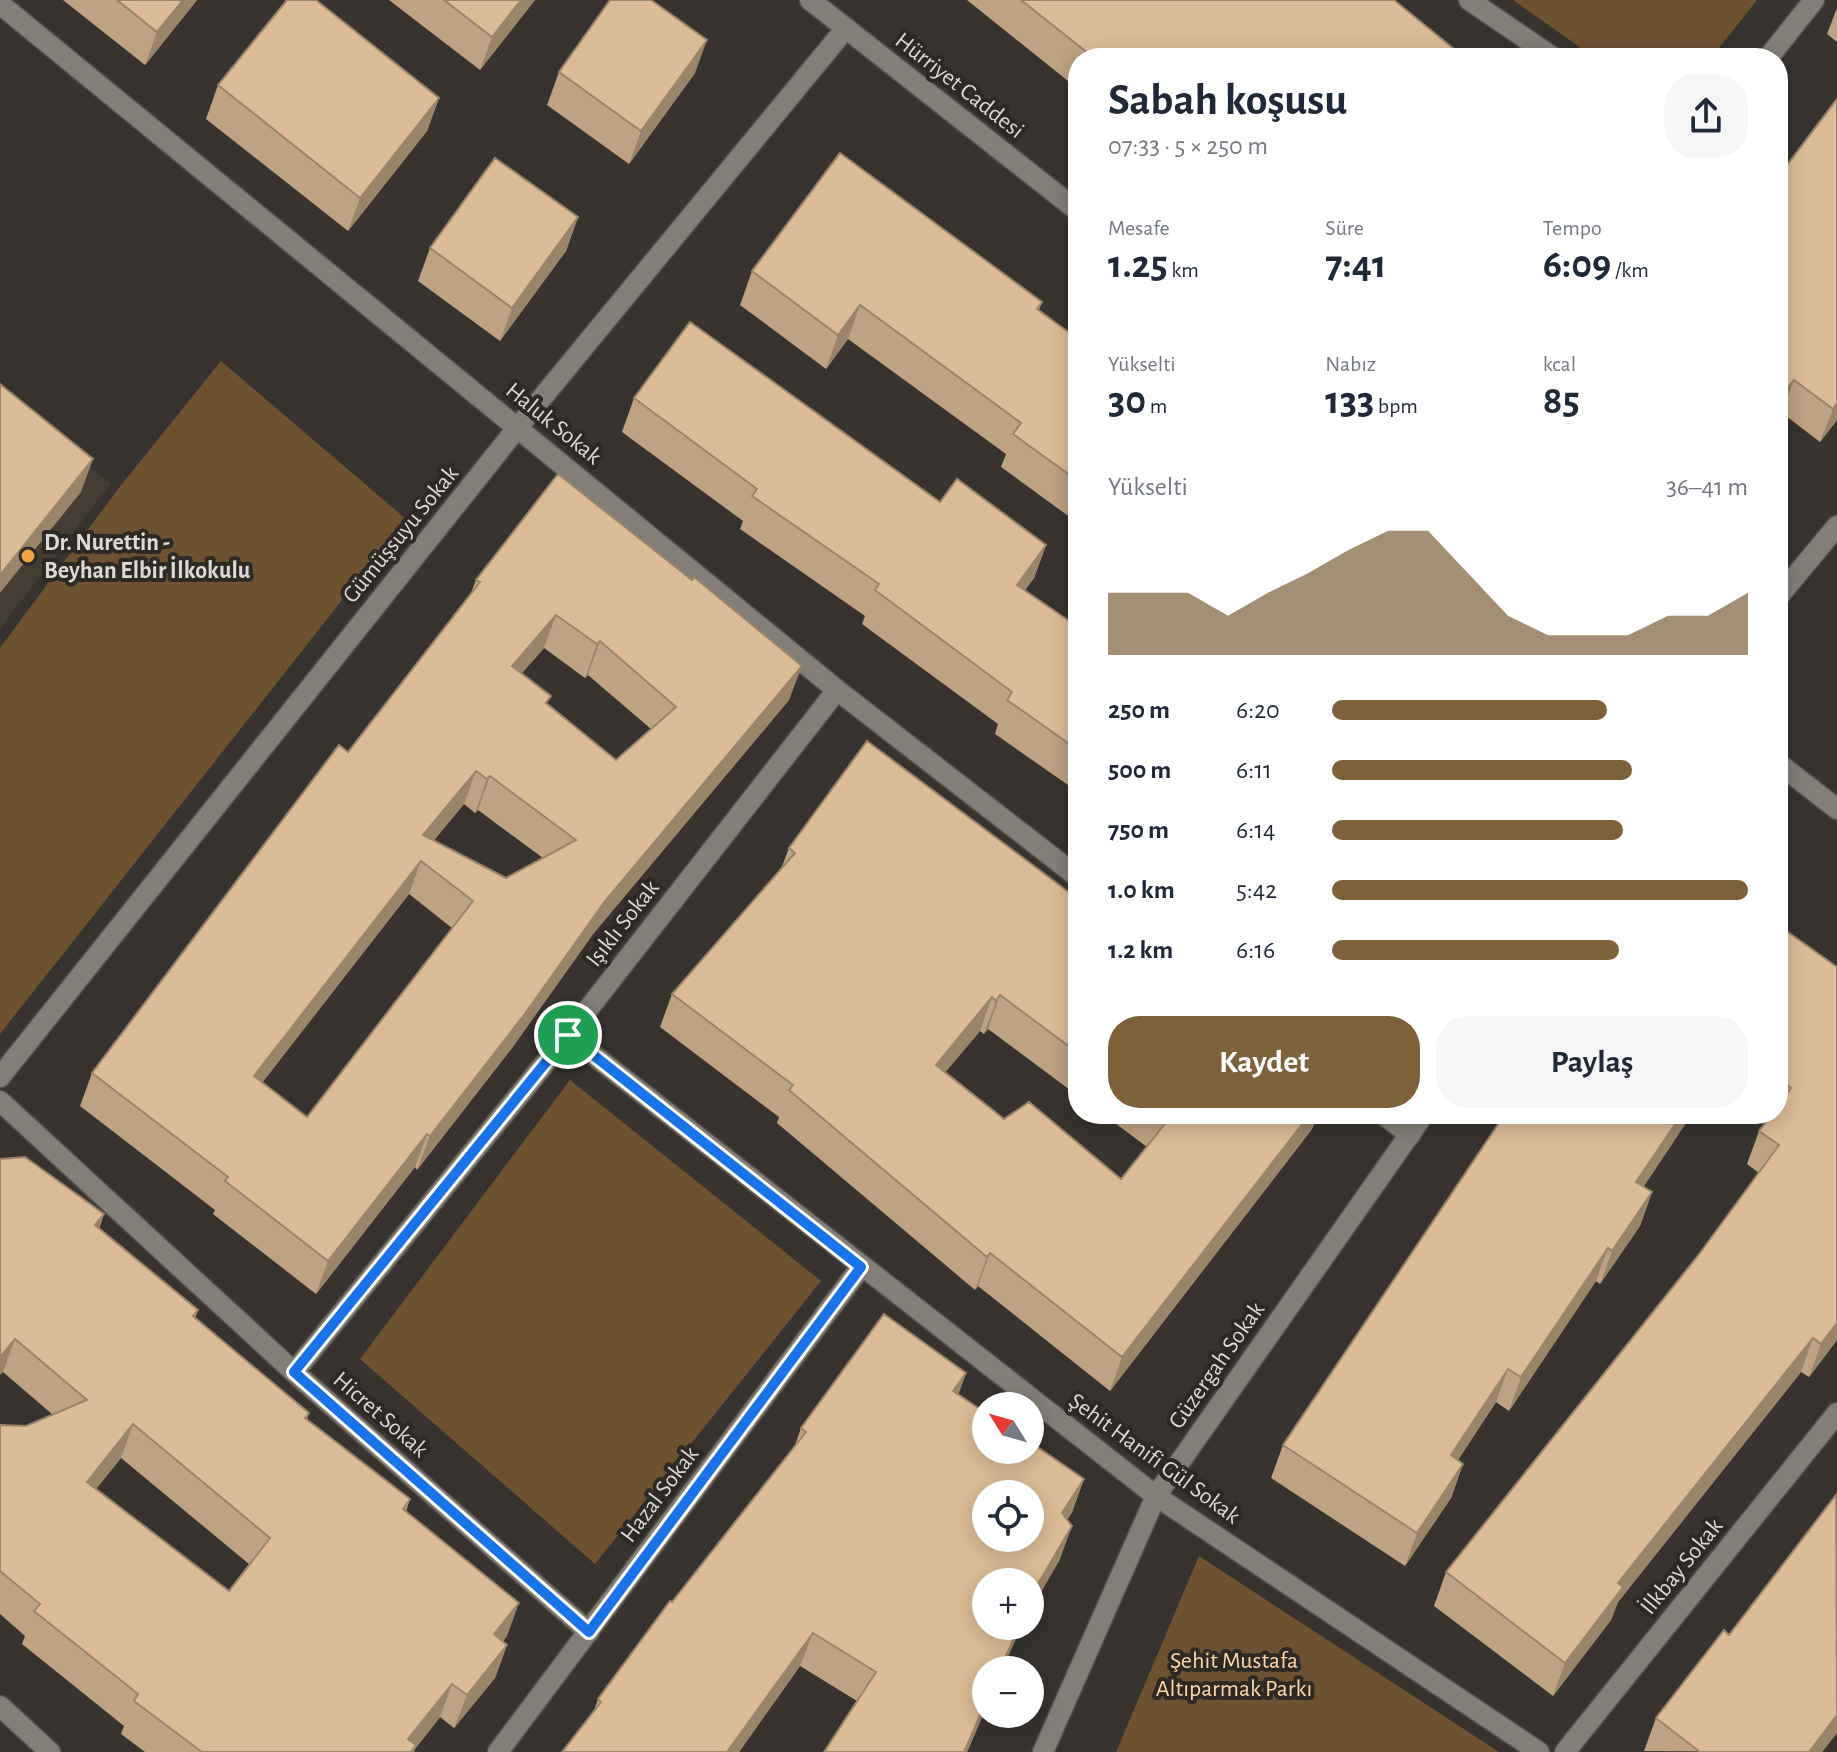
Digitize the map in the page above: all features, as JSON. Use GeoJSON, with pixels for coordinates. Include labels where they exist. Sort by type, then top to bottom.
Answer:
{"type":"FeatureCollection","features":[{"type":"Feature","properties":{"kind":"street","name":"Hürriyet Caddesi"},"geometry":{"type":"LineString","coordinates":[[810,0],[1068,203]]}},
{"type":"Feature","properties":{"kind":"street"},"geometry":{"type":"LineString","coordinates":[[1469,0],[1539,48]]}},
{"type":"Feature","properties":{"kind":"street"},"geometry":{"type":"LineString","coordinates":[[1776,48],[1814,0]]}},
{"type":"Feature","properties":{"kind":"street","name":"Haluk Sokak"},"geometry":{"type":"LineString","coordinates":[[0,4],[837,690],[1068,869]]}},
{"type":"Feature","properties":{"kind":"street","name":"Gümüşsuyu Sokak"},"geometry":{"type":"LineString","coordinates":[[0,1077],[518,427],[846,28]]}},
{"type":"Feature","properties":{"kind":"street"},"geometry":{"type":"LineString","coordinates":[[1788,585],[1837,526]]}},
{"type":"Feature","properties":{"kind":"street","name":"Işıklı Sokak"},"geometry":{"type":"LineString","coordinates":[[294,1372],[568,1035],[837,690]]}},
{"type":"Feature","properties":{"kind":"street"},"geometry":{"type":"LineString","coordinates":[[1788,771],[1837,809]]}},
{"type":"Feature","properties":{"kind":"street","name":"Şehit Hanifi Gül Sokak"},"geometry":{"type":"LineString","coordinates":[[568,1035],[1156,1496],[1539,1752]]}},
{"type":"Feature","properties":{"kind":"street","name":"Hicret Sokak"},"geometry":{"type":"LineString","coordinates":[[0,1101],[294,1372],[589,1632]]}},
{"type":"Feature","properties":{"kind":"street"},"geometry":{"type":"LineString","coordinates":[[1396,1124],[1410,1135]]}},
{"type":"Feature","properties":{"kind":"street","name":"Güzergah Sokak"},"geometry":{"type":"LineString","coordinates":[[1043,1752],[1156,1496],[1417,1124]]}},
{"type":"Feature","properties":{"kind":"street","name":"Hazal Sokak"},"geometry":{"type":"LineString","coordinates":[[498,1752],[861,1267]]}},
{"type":"Feature","properties":{"kind":"street","name":"İlkbay Sokak"},"geometry":{"type":"LineString","coordinates":[[1565,1752],[1837,1413]]}},
{"type":"Feature","properties":{"kind":"street"},"geometry":{"type":"LineString","coordinates":[[0,1706],[48,1751]]}},
{"type":"Feature","properties":{"kind":"shaded area","name":"Dr. Nurettin - Beyhan Elbir İlkokulu"},"geometry":{"type":"Polygon","coordinates":[[[0,401],[111,483],[0,629],[0,401]]]}},
{"type":"Feature","properties":{"kind":"green space"},"geometry":{"type":"Polygon","coordinates":[[[1513,0],[1757,0],[1719,48],[1581,48],[1513,0]]]}},
{"type":"Feature","properties":{"kind":"green space"},"geometry":{"type":"Polygon","coordinates":[[[221,361],[406,519],[0,1034],[0,648],[118,489],[221,361]]]}},
{"type":"Feature","properties":{"kind":"green space"},"geometry":{"type":"Polygon","coordinates":[[[570,1080],[821,1281],[595,1564],[360,1359],[570,1080]]]}},
{"type":"Feature","properties":{"kind":"green space","name":"Şehit Mustafa Altıparmak Parkı"},"geometry":{"type":"Polygon","coordinates":[[[1199,1556],[1499,1752],[1116,1752],[1199,1556]]]}},
{"type":"Feature","properties":{"kind":"building"},"geometry":{"type":"Polygon","coordinates":[[[117,0],[183,0],[157,32],[117,0]]]}},
{"type":"Feature","properties":{"kind":"building"},"geometry":{"type":"Polygon","coordinates":[[[287,0],[316,0],[439,98],[360,198],[218,85],[287,0]]]}},
{"type":"Feature","properties":{"kind":"building"},"geometry":{"type":"Polygon","coordinates":[[[444,0],[521,0],[492,37],[444,0]]]}},
{"type":"Feature","properties":{"kind":"building"},"geometry":{"type":"Polygon","coordinates":[[[610,0],[651,0],[707,40],[641,131],[559,72],[610,0]]]}},
{"type":"Feature","properties":{"kind":"building"},"geometry":{"type":"Polygon","coordinates":[[[1021,0],[1394,0],[1453,48],[1081,48],[1021,0]]]}},
{"type":"Feature","properties":{"kind":"building"},"geometry":{"type":"Polygon","coordinates":[[[1837,99],[1837,403],[1833,409],[1794,380],[1788,388],[1788,164],[1837,99]]]}},
{"type":"Feature","properties":{"kind":"building"},"geometry":{"type":"Polygon","coordinates":[[[840,153],[1042,302],[1037,309],[1068,332],[1068,474],[1013,434],[1021,423],[860,305],[838,335],[752,271],[840,153]]]}},
{"type":"Feature","properties":{"kind":"building"},"geometry":{"type":"Polygon","coordinates":[[[495,158],[578,217],[512,308],[430,248],[495,158]]]}},
{"type":"Feature","properties":{"kind":"building"},"geometry":{"type":"Polygon","coordinates":[[[690,322],[940,502],[957,479],[1046,545],[1017,585],[1068,620],[1068,743],[1007,700],[1012,692],[875,590],[879,584],[752,496],[757,489],[634,398],[690,322]]]}},
{"type":"Feature","properties":{"kind":"building","name":"Dr. Nurettin - Beyhan Elbir İlkokulu"},"geometry":{"type":"Polygon","coordinates":[[[0,384],[93,459],[0,575],[0,384]]]}},
{"type":"Feature","properties":{"kind":"building"},"geometry":{"type":"Polygon","coordinates":[[[558,474],[692,580],[694,577],[802,666],[605,901],[524,1015],[328,1261],[225,1181],[228,1177],[92,1073],[339,745],[348,752],[480,582],[476,580],[558,474]],[[556,615],[512,666],[551,696],[546,703],[616,760],[676,707],[600,641],[597,644],[556,615]],[[476,771],[423,835],[506,878],[576,840],[490,776],[487,779],[476,771]],[[421,861],[254,1076],[307,1117],[473,901],[421,861]]]}},
{"type":"Feature","properties":{"kind":"building"},"geometry":{"type":"Polygon","coordinates":[[[867,741],[1068,892],[1068,1046],[1000,995],[996,1001],[992,997],[936,1065],[1004,1119],[1029,1102],[1121,1179],[1165,1124],[1302,1124],[1122,1357],[990,1253],[987,1257],[789,1090],[793,1085],[672,994],[795,853],[789,848],[867,741]]]}},
{"type":"Feature","properties":{"kind":"building"},"geometry":{"type":"Polygon","coordinates":[[[1788,932],[1837,967],[1837,1323],[1821,1344],[1813,1338],[1618,1583],[1623,1587],[1565,1663],[1446,1572],[1700,1253],[1779,1145],[1759,1131],[1764,1124],[1788,1124],[1788,1092],[1791,1088],[1788,1086],[1788,932]]]}},
{"type":"Feature","properties":{"kind":"building"},"geometry":{"type":"Polygon","coordinates":[[[1498,1124],[1675,1124],[1636,1182],[1652,1192],[1612,1251],[1608,1248],[1521,1377],[1508,1369],[1451,1455],[1463,1464],[1417,1533],[1283,1445],[1498,1124]]]}},
{"type":"Feature","properties":{"kind":"building"},"geometry":{"type":"Polygon","coordinates":[[[25,1157],[104,1214],[95,1225],[198,1310],[193,1316],[309,1413],[305,1418],[410,1499],[403,1509],[519,1603],[494,1634],[507,1645],[467,1695],[452,1684],[408,1739],[416,1745],[411,1752],[202,1752],[134,1701],[138,1694],[34,1611],[40,1604],[0,1571],[0,1425],[26,1426],[87,1400],[15,1339],[0,1357],[1,1159],[25,1157]],[[133,1424],[87,1482],[229,1591],[270,1538],[133,1424]]]}},
{"type":"Feature","properties":{"kind":"building"},"geometry":{"type":"Polygon","coordinates":[[[884,1314],[966,1373],[953,1391],[972,1404],[972,1464],[1044,1464],[1044,1452],[1084,1479],[1062,1513],[1072,1526],[1044,1574],[1044,1568],[972,1568],[972,1640],[1013,1640],[1006,1656],[972,1656],[972,1728],[975,1728],[964,1752],[824,1752],[876,1672],[813,1633],[727,1752],[562,1752],[601,1702],[598,1699],[670,1601],[806,1432],[801,1428],[884,1314]]]}},
{"type":"Feature","properties":{"kind":"building"},"geometry":{"type":"Polygon","coordinates":[[[1836,1495],[1837,1715],[1809,1752],[1700,1752],[1656,1718],[1724,1630],[1729,1635],[1836,1495]]]}},
{"type":"Feature","properties":{"kind":"place","name":"Dr. Nurettin - Beyhan Elbir İlkokulu"},"geometry":{"type":"Point","coordinates":[28,556]}},
{"type":"Feature","properties":{"kind":"route"},"geometry":{"type":"LineString","coordinates":[[568,1035],[861,1267],[589,1632],[294,1372],[568,1035]]}}]}
